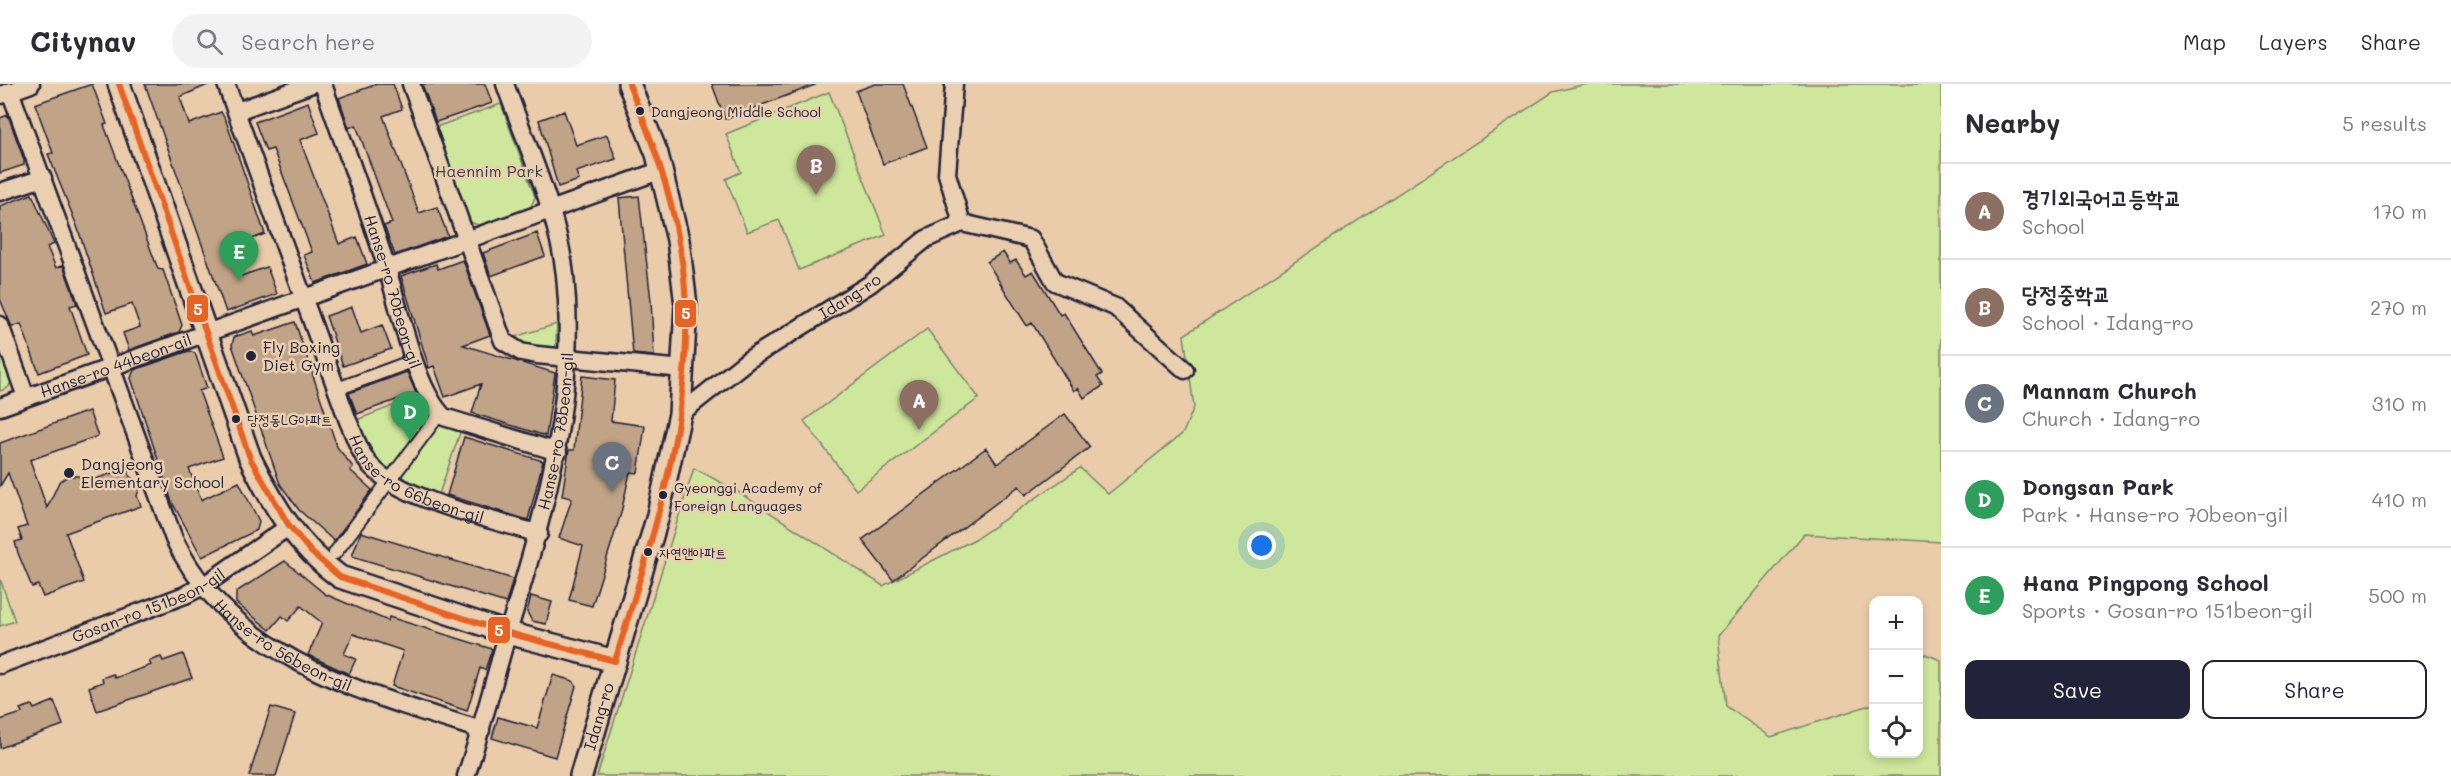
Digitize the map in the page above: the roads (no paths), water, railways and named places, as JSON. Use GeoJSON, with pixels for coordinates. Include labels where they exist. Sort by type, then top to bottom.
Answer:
{"type":"FeatureCollection","features":[{"type":"Feature","properties":{"kind":"street"},"geometry":{"type":"LineString","coordinates":[[5,93],[31,84]]}},
{"type":"Feature","properties":{"kind":"street"},"geometry":{"type":"LineString","coordinates":[[119,84],[250,458],[273,505],[288,527],[325,566],[340,577],[508,633],[615,661]]}},
{"type":"Feature","properties":{"kind":"street","name":"Hanse-ro 66beon-gil"},"geometry":{"type":"LineString","coordinates":[[226,84],[337,389],[365,458],[389,481],[416,494],[539,534]]}},
{"type":"Feature","properties":{"kind":"street"},"geometry":{"type":"LineString","coordinates":[[237,111],[312,84]]}},
{"type":"Feature","properties":{"kind":"street","name":"Hanse-ro 70beon-gil"},"geometry":{"type":"LineString","coordinates":[[323,84],[387,267],[426,391],[440,413]]}},
{"type":"Feature","properties":{"kind":"street"},"geometry":{"type":"LineString","coordinates":[[411,84],[503,341],[521,352],[566,359],[683,369]]}},
{"type":"Feature","properties":{"kind":"street","name":"Hanse-ro 78beon-gil"},"geometry":{"type":"LineString","coordinates":[[466,776],[539,534],[558,453],[563,419],[566,359],[565,274],[549,210],[505,84]]}},
{"type":"Feature","properties":{"kind":"street","name":"Idang-ro"},"geometry":{"type":"LineString","coordinates":[[580,776],[657,519],[680,414],[686,305],[678,240],[662,170],[628,84]]}},
{"type":"Feature","properties":{"kind":"street"},"geometry":{"type":"LineString","coordinates":[[954,84],[947,174],[963,223],[1031,239],[1055,282],[1115,307],[1185,370]]}},
{"type":"Feature","properties":{"kind":"street","name":"Hanse-ro 56beon-gil"},"geometry":{"type":"LineString","coordinates":[[5,93],[43,178],[174,538],[186,564],[203,586],[239,622],[305,667],[390,701],[481,730]]}},
{"type":"Feature","properties":{"kind":"street","name":"Hanse-ro 44beon-gil"},"geometry":{"type":"LineString","coordinates":[[0,406],[303,296],[662,170]]}},
{"type":"Feature","properties":{"kind":"street"},"geometry":{"type":"LineString","coordinates":[[0,192],[43,178]]}},
{"type":"Feature","properties":{"kind":"street","name":"Idang-ro"},"geometry":{"type":"LineString","coordinates":[[680,414],[748,360],[870,284],[926,239],[963,223]]}},
{"type":"Feature","properties":{"kind":"street","name":"Hanse-ro 44beon-gil"},"geometry":{"type":"LineString","coordinates":[[0,325],[26,397]]}},
{"type":"Feature","properties":{"kind":"street"},"geometry":{"type":"LineString","coordinates":[[337,389],[415,360]]}},
{"type":"Feature","properties":{"kind":"street"},"geometry":{"type":"LineString","coordinates":[[335,553],[440,413],[444,417],[558,453]]}},
{"type":"Feature","properties":{"kind":"street","name":"Gosan-ro 151beon-gil"},"geometry":{"type":"LineString","coordinates":[[0,665],[203,586],[288,527]]}},
{"type":"Feature","properties":{"kind":"place","name":"Dangjeong Middle School"},"geometry":{"type":"Point","coordinates":[640,111]}},
{"type":"Feature","properties":{"kind":"place","name":"당정중학교"},"geometry":{"type":"Point","coordinates":[816,195]}},
{"type":"Feature","properties":{"kind":"place","name":"Hana Pingpong School"},"geometry":{"type":"Point","coordinates":[239,281]}},
{"type":"Feature","properties":{"kind":"place","name":"Fly Boxing Diet Gym"},"geometry":{"type":"Point","coordinates":[251,356]}},
{"type":"Feature","properties":{"kind":"place","name":"당정동LG아파트"},"geometry":{"type":"Point","coordinates":[236,419]}},
{"type":"Feature","properties":{"kind":"place","name":"경기외국어고등학교"},"geometry":{"type":"Point","coordinates":[919,430]}},
{"type":"Feature","properties":{"kind":"place","name":"Dongsan Park"},"geometry":{"type":"Point","coordinates":[410,441]}},
{"type":"Feature","properties":{"kind":"place","name":"Dangjeong Elementary School"},"geometry":{"type":"Point","coordinates":[69,473]}},
{"type":"Feature","properties":{"kind":"place","name":"Mannam Church"},"geometry":{"type":"Point","coordinates":[612,492]}},
{"type":"Feature","properties":{"kind":"place","name":"Gyeonggi Academy of Foreign Languages"},"geometry":{"type":"Point","coordinates":[663,495]}},
{"type":"Feature","properties":{"kind":"place","name":"자연앤아파트"},"geometry":{"type":"Point","coordinates":[648,552]}},
{"type":"Feature","properties":{"kind":"park label","name":"Haennim Park"},"geometry":{"type":"Point","coordinates":[489,171]}}]}
